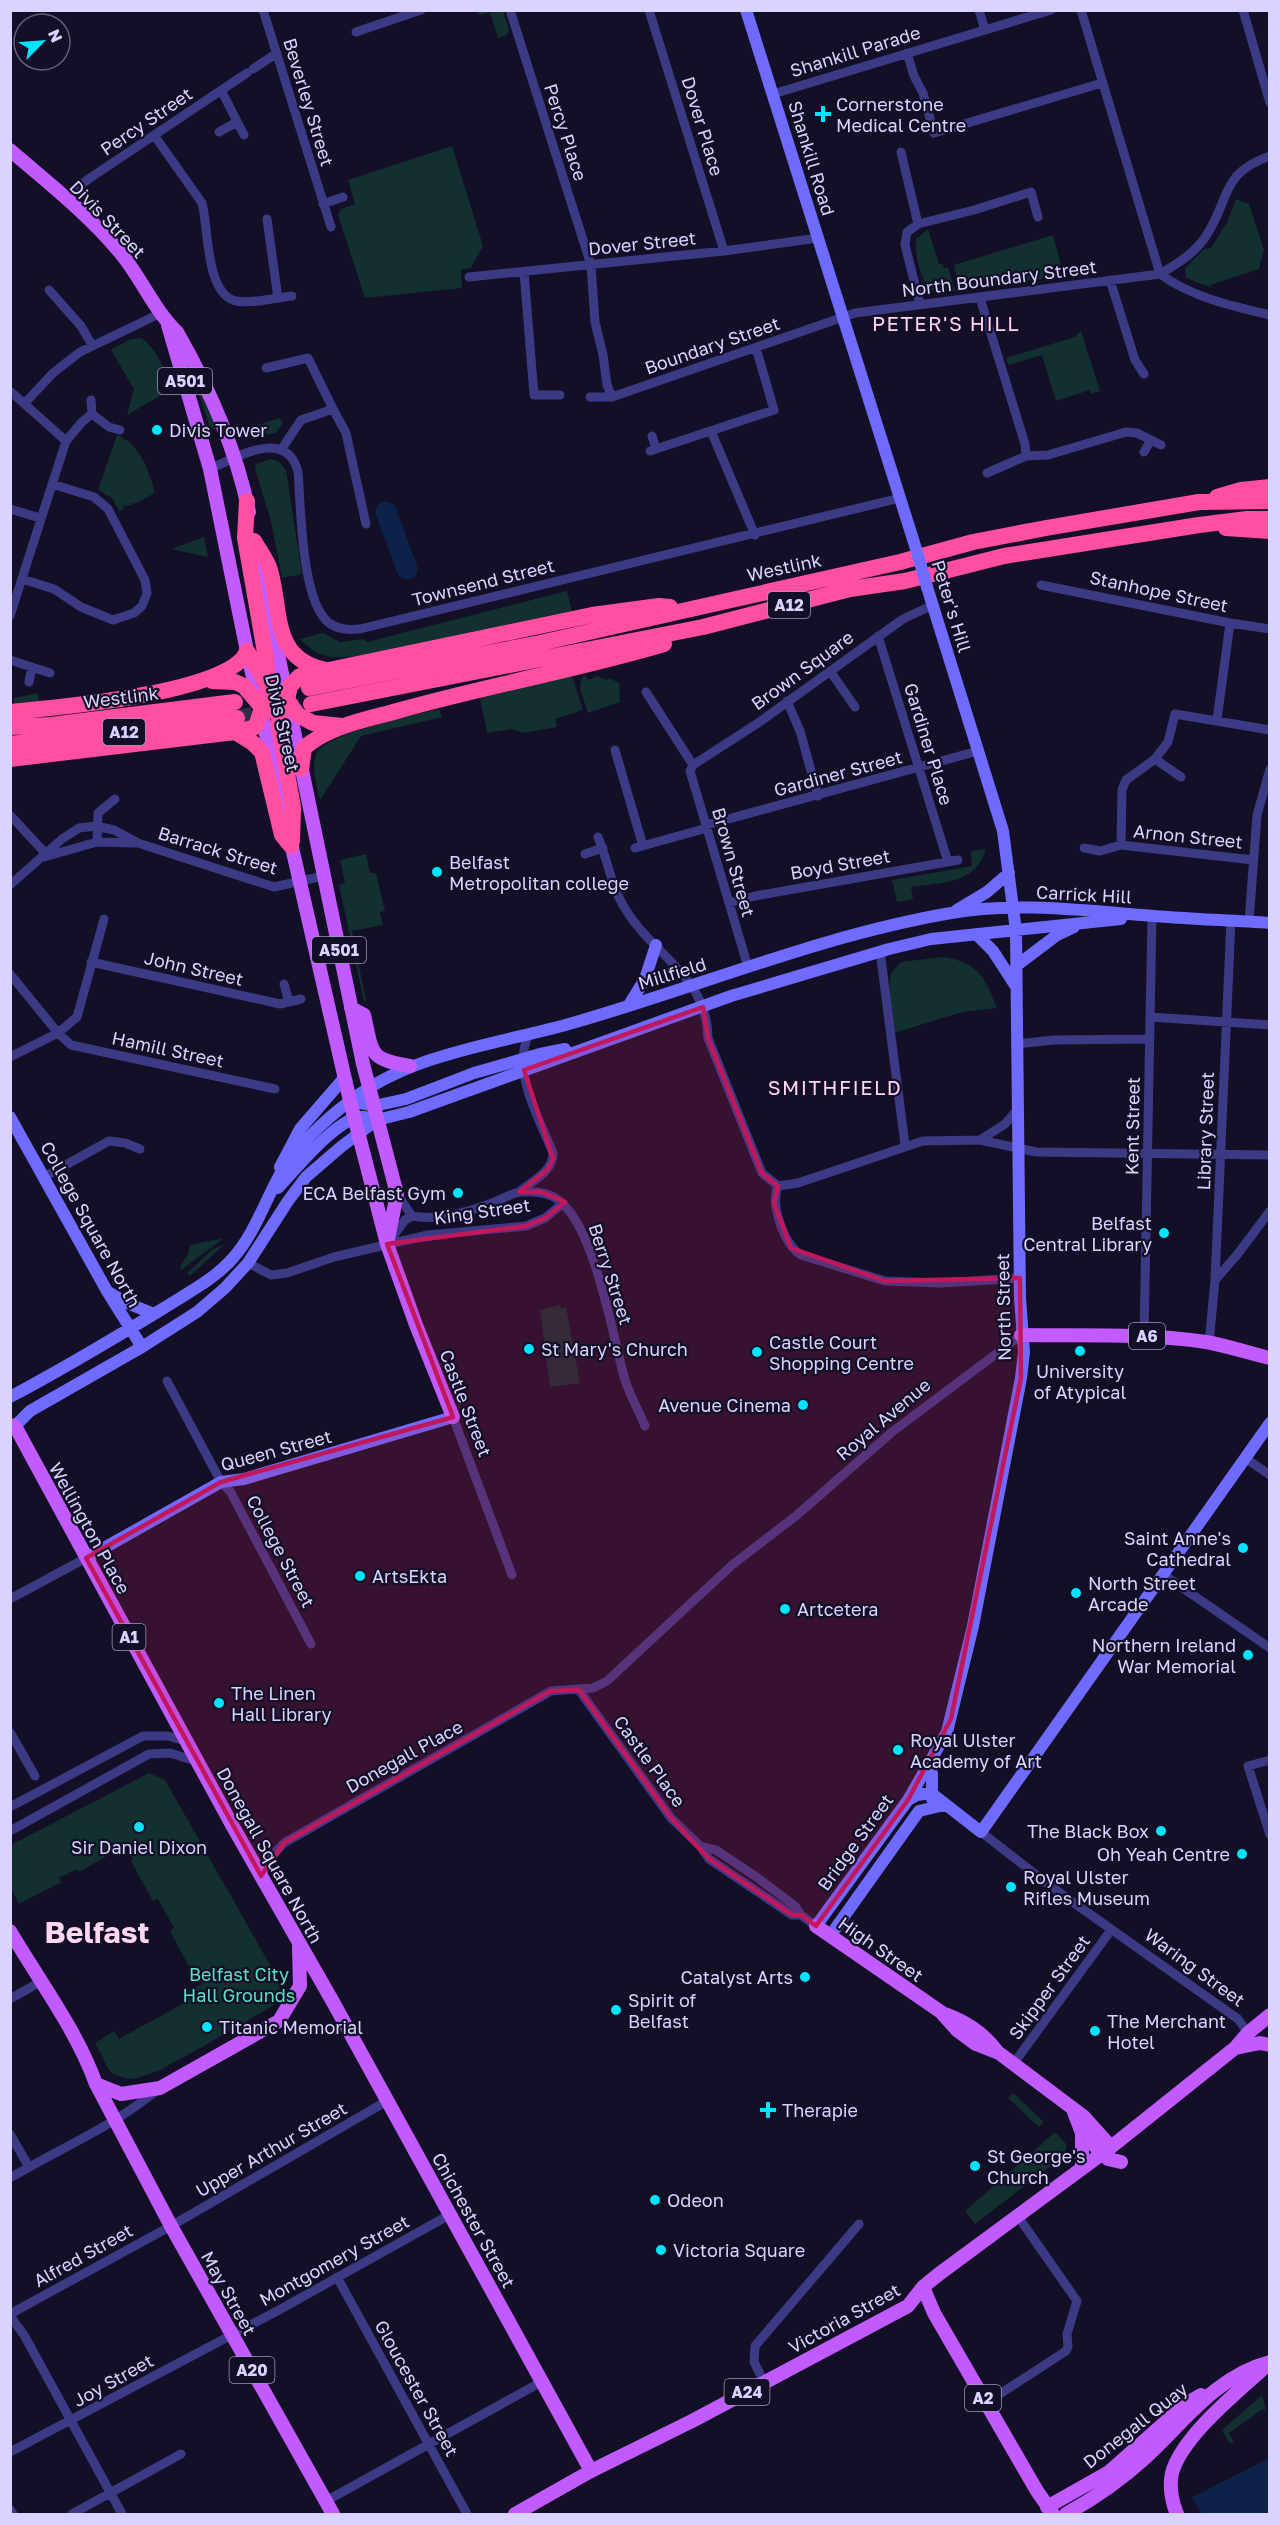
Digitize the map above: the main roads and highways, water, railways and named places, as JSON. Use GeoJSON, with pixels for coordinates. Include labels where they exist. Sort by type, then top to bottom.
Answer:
{"type":"FeatureCollection","features":[{"type":"Feature","properties":{"kind":"highway"},"geometry":{"type":"LineString","coordinates":[[1199,502],[1241,490],[1269,487]]}},
{"type":"Feature","properties":{"kind":"highway"},"geometry":{"type":"LineString","coordinates":[[10,759],[236,717],[253,728],[257,724],[268,687],[266,658],[245,538],[246,501]]}},
{"type":"Feature","properties":{"kind":"highway","name":"Westlink"},"geometry":{"type":"LineString","coordinates":[[1269,501],[1199,502],[973,542],[900,562],[310,696],[703,627],[849,590],[906,581],[1004,556],[1199,525],[1247,519],[1269,519]]}},
{"type":"Feature","properties":{"kind":"highway"},"geometry":{"type":"LineString","coordinates":[[1199,525],[1269,531]]}},
{"type":"Feature","properties":{"kind":"highway"},"geometry":{"type":"LineString","coordinates":[[254,541],[269,568],[281,632],[287,646],[303,662],[313,668],[327,670]]}},
{"type":"Feature","properties":{"kind":"highway"},"geometry":{"type":"LineString","coordinates":[[293,845],[293,807],[278,723],[290,686],[295,679],[327,670],[592,615],[659,606],[692,608]]}},
{"type":"Feature","properties":{"kind":"highway"},"geometry":{"type":"LineString","coordinates":[[301,769],[304,748],[319,736],[346,726],[467,691],[622,657],[678,640],[703,627]]}},
{"type":"Feature","properties":{"kind":"highway"},"geometry":{"type":"LineString","coordinates":[[10,712],[123,699],[205,681],[236,667],[243,660],[247,651]]}},
{"type":"Feature","properties":{"kind":"highway"},"geometry":{"type":"LineString","coordinates":[[247,651],[268,687],[287,700],[297,715],[314,723],[346,726]]}},
{"type":"Feature","properties":{"kind":"highway"},"geometry":{"type":"LineString","coordinates":[[205,681],[235,682],[250,691],[261,707],[287,729],[301,769]]}},
{"type":"Feature","properties":{"kind":"highway"},"geometry":{"type":"LineString","coordinates":[[236,717],[253,743],[262,752],[282,835],[293,845]]}},
{"type":"Feature","properties":{"kind":"highway","name":"Westlink"},"geometry":{"type":"LineString","coordinates":[[10,727],[107,718],[236,717]]}},
{"type":"Feature","properties":{"kind":"highway","name":"Westlink"},"geometry":{"type":"LineString","coordinates":[[10,744],[236,717]]}},
{"type":"Feature","properties":{"kind":"main road","name":"Shankill Road"},"geometry":{"type":"LineString","coordinates":[[746,10],[844,316]]}},
{"type":"Feature","properties":{"kind":"main road","name":"Divis Street"},"geometry":{"type":"LineString","coordinates":[[10,150],[120,251],[164,318],[177,332],[210,394],[235,457],[351,1008],[377,1120]]}},
{"type":"Feature","properties":{"kind":"main road","name":"Peter's Hill"},"geometry":{"type":"LineString","coordinates":[[844,316],[1003,831],[1013,908]]}},
{"type":"Feature","properties":{"kind":"main road","name":"Divis Street"},"geometry":{"type":"LineString","coordinates":[[164,318],[210,469],[247,651],[359,1134]]}},
{"type":"Feature","properties":{"kind":"main road"},"geometry":{"type":"LineString","coordinates":[[953,912],[980,897],[1009,873]]}},
{"type":"Feature","properties":{"kind":"main road","name":"Millfield"},"geometry":{"type":"LineString","coordinates":[[278,1177],[314,1134],[350,1101],[410,1066],[528,1036],[870,931],[953,912],[1013,908]]}},
{"type":"Feature","properties":{"kind":"main road","name":"Carrick Hill"},"geometry":{"type":"LineString","coordinates":[[1013,908],[1065,909],[1269,923]]}},
{"type":"Feature","properties":{"kind":"main road","name":"North Street"},"geometry":{"type":"LineString","coordinates":[[908,1800],[947,1732],[951,1719],[973,1626],[1024,1358],[1021,1335],[1016,931],[1013,908]]}},
{"type":"Feature","properties":{"kind":"main road","name":"Carrick Hill"},"geometry":{"type":"LineString","coordinates":[[1016,931],[1152,916]]}},
{"type":"Feature","properties":{"kind":"main road"},"geometry":{"type":"LineString","coordinates":[[1016,966],[1057,936],[1080,923]]}},
{"type":"Feature","properties":{"kind":"main road"},"geometry":{"type":"LineString","coordinates":[[13,1426],[30,1411],[140,1348],[197,1312],[225,1288],[248,1263],[306,1177],[377,1120],[409,1112],[523,1065],[596,1044],[703,1007],[880,951],[931,939],[1016,931]]}},
{"type":"Feature","properties":{"kind":"main road"},"geometry":{"type":"LineString","coordinates":[[976,934],[993,951],[1015,985]]}},
{"type":"Feature","properties":{"kind":"main road"},"geometry":{"type":"LineString","coordinates":[[629,1005],[645,979],[656,945]]}},
{"type":"Feature","properties":{"kind":"main road"},"geometry":{"type":"LineString","coordinates":[[351,1008],[364,1015],[372,1051],[376,1056],[385,1061],[410,1066]]}},
{"type":"Feature","properties":{"kind":"main road"},"geometry":{"type":"LineString","coordinates":[[350,1101],[374,1106],[406,1099],[474,1073],[523,1065]]}},
{"type":"Feature","properties":{"kind":"main road"},"geometry":{"type":"LineString","coordinates":[[10,1397],[154,1314],[229,1263],[248,1238],[271,1196],[285,1156],[300,1129],[345,1077]]}},
{"type":"Feature","properties":{"kind":"main road","name":"College Square North"},"geometry":{"type":"LineString","coordinates":[[10,1117],[140,1348]]}},
{"type":"Feature","properties":{"kind":"main road"},"geometry":{"type":"LineString","coordinates":[[271,1196],[326,1138],[344,1124],[355,1118],[364,1117],[377,1120]]}},
{"type":"Feature","properties":{"kind":"main road","name":"A501"},"geometry":{"type":"LineString","coordinates":[[377,1120],[397,1194],[387,1244]]}},
{"type":"Feature","properties":{"kind":"main road","name":"Castle Street"},"geometry":{"type":"LineString","coordinates":[[359,1134],[387,1244],[453,1417]]}},
{"type":"Feature","properties":{"kind":"main road"},"geometry":{"type":"LineString","coordinates":[[107,1291],[127,1303],[154,1314]]}},
{"type":"Feature","properties":{"kind":"main road","name":"A6"},"geometry":{"type":"LineString","coordinates":[[1021,1335],[1144,1336],[1209,1343],[1269,1358]]}},
{"type":"Feature","properties":{"kind":"main road","name":"Queen Street"},"geometry":{"type":"LineString","coordinates":[[87,1557],[221,1482],[244,1479],[453,1417]]}},
{"type":"Feature","properties":{"kind":"main road","name":"Waring Street"},"geometry":{"type":"LineString","coordinates":[[931,1793],[938,1806],[981,1832],[1269,1423]]}},
{"type":"Feature","properties":{"kind":"main road","name":"Wellington Place"},"geometry":{"type":"LineString","coordinates":[[13,1426],[87,1557],[186,1741]]}},
{"type":"Feature","properties":{"kind":"main road","name":"Donegall Square North"},"geometry":{"type":"LineString","coordinates":[[186,1741],[324,1987]]}},
{"type":"Feature","properties":{"kind":"main road"},"geometry":{"type":"LineString","coordinates":[[929,1765],[932,1774],[931,1793]]}},
{"type":"Feature","properties":{"kind":"main road","name":"Bridge Street"},"geometry":{"type":"LineString","coordinates":[[816,1926],[908,1800],[917,1795],[931,1793]]}},
{"type":"Feature","properties":{"kind":"main road","name":"Bridge Street"},"geometry":{"type":"LineString","coordinates":[[830,1936],[919,1811],[938,1806]]}},
{"type":"Feature","properties":{"kind":"main road","name":"High Street"},"geometry":{"type":"LineString","coordinates":[[816,1926],[941,2012],[963,2021],[986,2037],[996,2050],[1073,2109],[1101,2134],[1107,2150]]}},
{"type":"Feature","properties":{"kind":"main road"},"geometry":{"type":"LineString","coordinates":[[10,1931],[87,2059],[96,2084]]}},
{"type":"Feature","properties":{"kind":"main road","name":"A1"},"geometry":{"type":"LineString","coordinates":[[96,2084],[121,2094],[160,2088],[279,2021],[300,1986],[299,1944]]}},
{"type":"Feature","properties":{"kind":"main road","name":"Chichester Street"},"geometry":{"type":"LineString","coordinates":[[324,1987],[591,2471]]}},
{"type":"Feature","properties":{"kind":"main road","name":"Victoria Street"},"geometry":{"type":"LineString","coordinates":[[515,2514],[591,2471],[908,2306],[923,2288],[1017,2215],[1107,2150],[1235,2048],[1269,2015]]}},
{"type":"Feature","properties":{"kind":"main road"},"geometry":{"type":"LineString","coordinates":[[1235,2048],[1260,2043],[1269,2045]]}},
{"type":"Feature","properties":{"kind":"main road","name":"May Street"},"geometry":{"type":"LineString","coordinates":[[96,2084],[171,2226],[333,2514]]}},
{"type":"Feature","properties":{"kind":"main road"},"geometry":{"type":"LineString","coordinates":[[1073,2109],[1082,2133],[1082,2168]]}},
{"type":"Feature","properties":{"kind":"main road"},"geometry":{"type":"LineString","coordinates":[[1082,2133],[1107,2150],[1108,2159],[1121,2162]]}},
{"type":"Feature","properties":{"kind":"main road","name":"A2"},"geometry":{"type":"LineString","coordinates":[[923,2288],[934,2313],[1050,2511]]}},
{"type":"Feature","properties":{"kind":"main road","name":"Donegall Quay"},"geometry":{"type":"LineString","coordinates":[[1050,2511],[1109,2472],[1186,2403],[1215,2391],[1253,2367],[1269,2363]]}},
{"type":"Feature","properties":{"kind":"main road","name":"Donegall Quay"},"geometry":{"type":"LineString","coordinates":[[1175,2510],[1172,2473],[1180,2454],[1210,2418],[1269,2363]]}},
{"type":"Feature","properties":{"kind":"main road","name":"Donegall Quay"},"geometry":{"type":"LineString","coordinates":[[1066,2514],[1126,2475],[1215,2391]]}},
{"type":"Feature","properties":{"kind":"water"},"geometry":{"type":"Polygon","coordinates":[[[1269,2458],[1269,2514],[1159,2514],[1269,2458]]]}},
{"type":"Feature","properties":{"kind":"waterway"},"geometry":{"type":"LineString","coordinates":[[386,512],[407,569]]}},
{"type":"Feature","properties":{"kind":"tunnel"},"geometry":{"type":"LineString","coordinates":[[237,718],[311,704]]}},
{"type":"Feature","properties":{"kind":"place","name":"Cornerstone Medical Centre"},"geometry":{"type":"Point","coordinates":[823,114]}},
{"type":"Feature","properties":{"kind":"place","name":"Divis Tower"},"geometry":{"type":"Point","coordinates":[157,430]}},
{"type":"Feature","properties":{"kind":"place","name":"Belfast Metropolitan college"},"geometry":{"type":"Point","coordinates":[437,872]}},
{"type":"Feature","properties":{"kind":"place","name":"ECA Belfast Gym"},"geometry":{"type":"Point","coordinates":[458,1193]}},
{"type":"Feature","properties":{"kind":"place","name":"Belfast Central Library"},"geometry":{"type":"Point","coordinates":[1164,1233]}},
{"type":"Feature","properties":{"kind":"place","name":"St Mary's Church"},"geometry":{"type":"Point","coordinates":[529,1349]}},
{"type":"Feature","properties":{"kind":"place","name":"University of Atypical"},"geometry":{"type":"Point","coordinates":[1080,1351]}},
{"type":"Feature","properties":{"kind":"place","name":"Castle Court Shopping Centre"},"geometry":{"type":"Point","coordinates":[757,1352]}},
{"type":"Feature","properties":{"kind":"place","name":"Avenue Cinema"},"geometry":{"type":"Point","coordinates":[803,1405]}},
{"type":"Feature","properties":{"kind":"place","name":"Saint Anne's Cathedral"},"geometry":{"type":"Point","coordinates":[1243,1548]}},
{"type":"Feature","properties":{"kind":"place","name":"ArtsEkta"},"geometry":{"type":"Point","coordinates":[360,1576]}},
{"type":"Feature","properties":{"kind":"place","name":"North Street Arcade"},"geometry":{"type":"Point","coordinates":[1076,1593]}},
{"type":"Feature","properties":{"kind":"place","name":"Artcetera"},"geometry":{"type":"Point","coordinates":[785,1609]}},
{"type":"Feature","properties":{"kind":"place","name":"Northern Ireland War Memorial"},"geometry":{"type":"Point","coordinates":[1248,1655]}},
{"type":"Feature","properties":{"kind":"place","name":"The Linen Hall Library"},"geometry":{"type":"Point","coordinates":[219,1703]}},
{"type":"Feature","properties":{"kind":"place","name":"Royal Ulster Academy of Art"},"geometry":{"type":"Point","coordinates":[898,1750]}},
{"type":"Feature","properties":{"kind":"place","name":"Sir Daniel Dixon"},"geometry":{"type":"Point","coordinates":[139,1827]}},
{"type":"Feature","properties":{"kind":"place","name":"The Black Box"},"geometry":{"type":"Point","coordinates":[1161,1831]}},
{"type":"Feature","properties":{"kind":"place","name":"Oh Yeah Centre"},"geometry":{"type":"Point","coordinates":[1242,1854]}},
{"type":"Feature","properties":{"kind":"place","name":"Royal Ulster Rifles Museum"},"geometry":{"type":"Point","coordinates":[1011,1887]}},
{"type":"Feature","properties":{"kind":"place","name":"Catalyst Arts"},"geometry":{"type":"Point","coordinates":[805,1977]}},
{"type":"Feature","properties":{"kind":"place","name":"Spirit of Belfast"},"geometry":{"type":"Point","coordinates":[616,2010]}},
{"type":"Feature","properties":{"kind":"place","name":"Titanic Memorial"},"geometry":{"type":"Point","coordinates":[207,2027]}},
{"type":"Feature","properties":{"kind":"place","name":"The Merchant Hotel"},"geometry":{"type":"Point","coordinates":[1095,2031]}},
{"type":"Feature","properties":{"kind":"place","name":"Therapie"},"geometry":{"type":"Point","coordinates":[768,2110]}},
{"type":"Feature","properties":{"kind":"place","name":"St George's Church"},"geometry":{"type":"Point","coordinates":[975,2166]}},
{"type":"Feature","properties":{"kind":"place","name":"Odeon"},"geometry":{"type":"Point","coordinates":[655,2200]}},
{"type":"Feature","properties":{"kind":"place","name":"Victoria Square"},"geometry":{"type":"Point","coordinates":[661,2250]}},
{"type":"Feature","properties":{"kind":"district","name":"PETER'S HILL"},"geometry":{"type":"Point","coordinates":[946,323]}},
{"type":"Feature","properties":{"kind":"district","name":"SMITHFIELD"},"geometry":{"type":"Point","coordinates":[835,1087]}},
{"type":"Feature","properties":{"kind":"district","name":"Belfast"},"geometry":{"type":"Point","coordinates":[97,1932]}},
{"type":"Feature","properties":{"kind":"park label","name":"Belfast City Hall Grounds"},"geometry":{"type":"Point","coordinates":[239,1984]}}]}
